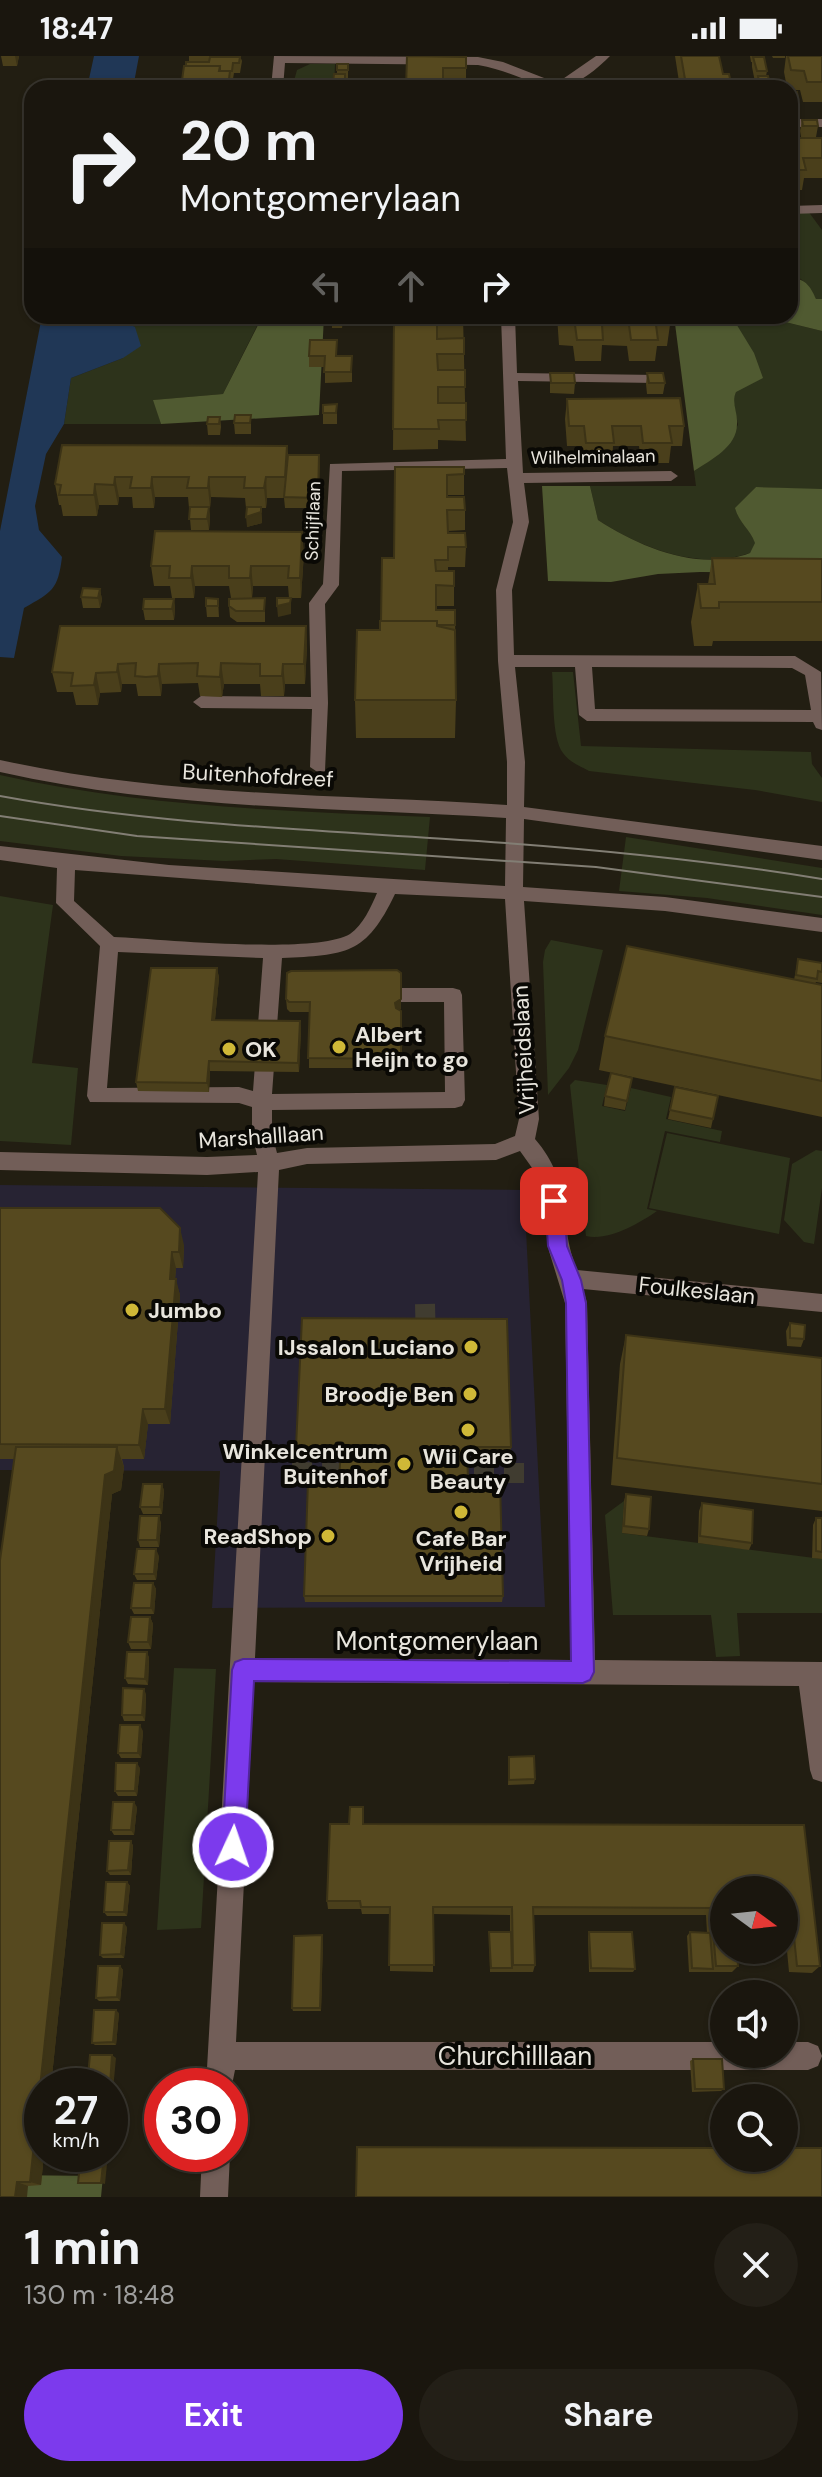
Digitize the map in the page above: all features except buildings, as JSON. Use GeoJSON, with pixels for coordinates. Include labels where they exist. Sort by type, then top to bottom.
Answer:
{"type":"FeatureCollection","features":[{"type":"Feature","properties":{"kind":"street"},"geometry":{"type":"LineString","coordinates":[[570,80],[604,56]]}},
{"type":"Feature","properties":{"kind":"street"},"geometry":{"type":"LineString","coordinates":[[278,80],[280,58],[478,61],[499,65],[537,80]]}},
{"type":"Feature","properties":{"kind":"street"},"geometry":{"type":"LineString","coordinates":[[798,123],[822,123]]}},
{"type":"Feature","properties":{"kind":"street"},"geometry":{"type":"LineString","coordinates":[[798,210],[822,209]]}},
{"type":"Feature","properties":{"kind":"street","name":"Wilhelminalaan"},"geometry":{"type":"LineString","coordinates":[[508,324],[515,471],[521,522],[504,590],[506,661],[516,762],[515,812]]}},
{"type":"Feature","properties":{"kind":"street"},"geometry":{"type":"LineString","coordinates":[[511,377],[657,379]]}},
{"type":"Feature","properties":{"kind":"street","name":"Schijflaan"},"geometry":{"type":"LineString","coordinates":[[319,767],[317,603],[331,585],[335,467],[515,471]]}},
{"type":"Feature","properties":{"kind":"street","name":"Wilhelminalaan"},"geometry":{"type":"LineString","coordinates":[[515,471],[671,476]]}},
{"type":"Feature","properties":{"kind":"street"},"geometry":{"type":"LineString","coordinates":[[506,661],[583,661],[795,662],[813,672],[821,720],[587,715],[583,661]]}},
{"type":"Feature","properties":{"kind":"street"},"geometry":{"type":"LineString","coordinates":[[201,702],[320,703]]}},
{"type":"Feature","properties":{"kind":"street","name":"Buitenhofdreef"},"geometry":{"type":"LineString","coordinates":[[0,766],[97,786],[163,794],[515,812],[640,826],[822,853]]}},
{"type":"Feature","properties":{"kind":"street"},"geometry":{"type":"LineString","coordinates":[[514,894],[515,812]]}},
{"type":"Feature","properties":{"kind":"street"},"geometry":{"type":"LineString","coordinates":[[0,853],[66,863],[651,903],[822,925]]}},
{"type":"Feature","properties":{"kind":"street"},"geometry":{"type":"LineString","coordinates":[[66,863],[65,903],[109,944],[273,950],[335,948],[355,940],[373,921],[389,887]]}},
{"type":"Feature","properties":{"kind":"street","name":"Vrijheidslaan"},"geometry":{"type":"LineString","coordinates":[[514,894],[529,1119],[524,1141],[541,1160],[552,1179],[558,1246],[576,1303],[583,1672]]}},
{"type":"Feature","properties":{"kind":"street"},"geometry":{"type":"LineString","coordinates":[[109,944],[97,1096],[239,1095],[262,1102],[455,1100],[453,995],[359,995]]}},
{"type":"Feature","properties":{"kind":"street"},"geometry":{"type":"LineString","coordinates":[[221,2068],[269,1163],[262,1134],[262,1102],[278,996],[273,950]]}},
{"type":"Feature","properties":{"kind":"street","name":"Marshalllaan"},"geometry":{"type":"LineString","coordinates":[[0,1161],[207,1166],[269,1163],[307,1156],[496,1152],[524,1141]]}},
{"type":"Feature","properties":{"kind":"street","name":"Foulkeslaan"},"geometry":{"type":"LineString","coordinates":[[571,1280],[590,1279],[822,1303]]}},
{"type":"Feature","properties":{"kind":"street","name":"Montgomerylaan"},"geometry":{"type":"LineString","coordinates":[[243,1670],[816,1674]]}},
{"type":"Feature","properties":{"kind":"street"},"geometry":{"type":"LineString","coordinates":[[816,1674],[822,1770]]}},
{"type":"Feature","properties":{"kind":"street","name":"Churchilllaan"},"geometry":{"type":"LineString","coordinates":[[222,2056],[808,2056]]}},
{"type":"Feature","properties":{"kind":"street"},"geometry":{"type":"LineString","coordinates":[[214,2197],[215,2172]]}},
{"type":"Feature","properties":{"kind":"shaded area"},"geometry":{"type":"Polygon","coordinates":[[[0,1185],[524,1190],[545,1607],[212,1608],[220,1471],[0,1470],[0,1185]]]}},
{"type":"Feature","properties":{"kind":"green space"},"geometry":{"type":"Polygon","coordinates":[[[310,64],[335,64],[334,80],[294,80],[297,70],[310,64]]]}},
{"type":"Feature","properties":{"kind":"green space"},"geometry":{"type":"Polygon","coordinates":[[[798,211],[808,211],[822,230],[822,299],[816,299],[798,278],[798,211]]]}},
{"type":"Feature","properties":{"kind":"green space"},"geometry":{"type":"Polygon","coordinates":[[[798,279],[809,286],[816,299],[822,299],[822,331],[793,324],[798,324],[798,279]]]}},
{"type":"Feature","properties":{"kind":"green space"},"geometry":{"type":"Polygon","coordinates":[[[125,324],[258,324],[223,394],[154,400],[161,424],[64,424],[71,378],[123,358],[125,324]]]}},
{"type":"Feature","properties":{"kind":"green space"},"geometry":{"type":"Polygon","coordinates":[[[253,324],[324,324],[319,415],[161,424],[153,400],[223,394],[258,325],[253,324]]]}},
{"type":"Feature","properties":{"kind":"green space"},"geometry":{"type":"Polygon","coordinates":[[[675,324],[736,324],[754,353],[763,378],[736,392],[737,424],[733,440],[722,452],[694,471],[675,324]]]}},
{"type":"Feature","properties":{"kind":"green space"},"geometry":{"type":"Polygon","coordinates":[[[734,324],[793,324],[822,331],[822,490],[756,487],[736,508],[756,544],[750,553],[731,558],[691,558],[671,554],[633,540],[598,520],[590,486],[696,486],[694,471],[718,455],[738,425],[733,399],[740,332],[734,324]]]}},
{"type":"Feature","properties":{"kind":"green space"},"geometry":{"type":"Polygon","coordinates":[[[542,486],[590,486],[598,520],[652,548],[711,560],[750,553],[755,543],[735,508],[756,487],[822,489],[822,573],[700,572],[658,574],[611,582],[548,581],[542,486]]]}},
{"type":"Feature","properties":{"kind":"green space"},"geometry":{"type":"Polygon","coordinates":[[[552,672],[573,672],[581,746],[811,752],[812,764],[822,778],[822,802],[755,790],[589,771],[568,759],[559,746],[552,672]]]}},
{"type":"Feature","properties":{"kind":"green space"},"geometry":{"type":"Polygon","coordinates":[[[0,775],[160,801],[268,810],[430,817],[425,870],[276,859],[225,861],[121,856],[0,841],[0,775]]]}},
{"type":"Feature","properties":{"kind":"green space"},"geometry":{"type":"Polygon","coordinates":[[[626,837],[822,868],[822,915],[707,898],[619,891],[626,837]]]}},
{"type":"Feature","properties":{"kind":"green space"},"geometry":{"type":"Polygon","coordinates":[[[0,896],[53,905],[32,1063],[78,1068],[71,1145],[0,1141],[0,896]]]}},
{"type":"Feature","properties":{"kind":"green space"},"geometry":{"type":"Polygon","coordinates":[[[551,940],[603,950],[578,1050],[569,1068],[548,1095],[543,962],[551,940]]]}},
{"type":"Feature","properties":{"kind":"green space"},"geometry":{"type":"Polygon","coordinates":[[[575,1080],[607,1085],[602,1106],[625,1111],[631,1088],[671,1097],[666,1119],[722,1131],[720,1142],[665,1131],[647,1209],[657,1211],[614,1234],[586,1236],[570,1085],[575,1080]]]}},
{"type":"Feature","properties":{"kind":"green space"},"geometry":{"type":"Polygon","coordinates":[[[667,1133],[790,1158],[779,1234],[649,1208],[667,1133]]]}},
{"type":"Feature","properties":{"kind":"green space"},"geometry":{"type":"Polygon","coordinates":[[[816,1150],[822,1151],[822,1188],[814,1244],[804,1242],[784,1220],[792,1164],[816,1150]]]}},
{"type":"Feature","properties":{"kind":"green space"},"geometry":{"type":"Polygon","coordinates":[[[624,1501],[622,1533],[822,1559],[822,1613],[737,1613],[740,1656],[716,1657],[711,1615],[613,1615],[605,1515],[624,1501]]]}},
{"type":"Feature","properties":{"kind":"green space"},"geometry":{"type":"Polygon","coordinates":[[[174,1668],[216,1669],[201,1928],[157,1930],[174,1668]]]}},
{"type":"Feature","properties":{"kind":"green space"},"geometry":{"type":"Polygon","coordinates":[[[0,2175],[103,2176],[101,2197],[0,2197],[0,2175]]]}},
{"type":"Feature","properties":{"kind":"water"},"geometry":{"type":"Polygon","coordinates":[[[94,56],[139,56],[134,80],[89,80],[94,56]]]}},
{"type":"Feature","properties":{"kind":"water"},"geometry":{"type":"Polygon","coordinates":[[[40,324],[128,324],[135,327],[141,346],[123,358],[71,378],[64,424],[46,454],[35,506],[39,530],[62,557],[58,577],[47,594],[24,608],[14,658],[0,657],[0,531],[40,324]]]}},
{"type":"Feature","properties":{"kind":"tunnel"},"geometry":{"type":"LineString","coordinates":[[425,1304],[426,1345]]}},
{"type":"Feature","properties":{"kind":"tunnel"},"geometry":{"type":"LineString","coordinates":[[292,1472],[368,1473]]}},
{"type":"Feature","properties":{"kind":"tunnel"},"geometry":{"type":"LineString","coordinates":[[444,1473],[528,1473]]}},
{"type":"Feature","properties":{"kind":"tram line"},"geometry":{"type":"LineString","coordinates":[[0,796],[178,820],[521,844],[736,866],[822,879]]}},
{"type":"Feature","properties":{"kind":"tram line"},"geometry":{"type":"LineString","coordinates":[[0,816],[137,836],[596,867],[822,897]]}},
{"type":"Feature","properties":{"kind":"place","name":"Albert Heijn to go"},"geometry":{"type":"Point","coordinates":[339,1047]}},
{"type":"Feature","properties":{"kind":"place","name":"OK"},"geometry":{"type":"Point","coordinates":[229,1049]}},
{"type":"Feature","properties":{"kind":"place","name":"Jumbo"},"geometry":{"type":"Point","coordinates":[132,1310]}},
{"type":"Feature","properties":{"kind":"place","name":"IJssalon Luciano"},"geometry":{"type":"Point","coordinates":[471,1347]}},
{"type":"Feature","properties":{"kind":"place","name":"Broodje Ben"},"geometry":{"type":"Point","coordinates":[470,1394]}},
{"type":"Feature","properties":{"kind":"place","name":"Wii Care Beauty"},"geometry":{"type":"Point","coordinates":[468,1430]}},
{"type":"Feature","properties":{"kind":"place","name":"Winkelcentrum Buitenhof"},"geometry":{"type":"Point","coordinates":[404,1464]}},
{"type":"Feature","properties":{"kind":"place","name":"Cafe Bar Vrijheid"},"geometry":{"type":"Point","coordinates":[461,1512]}},
{"type":"Feature","properties":{"kind":"place","name":"ReadShop"},"geometry":{"type":"Point","coordinates":[328,1536]}},
{"type":"Feature","properties":{"kind":"route"},"geometry":{"type":"LineString","coordinates":[[233,1847],[243,1670],[583,1672],[576,1303],[558,1246],[554,1201]]}}]}
